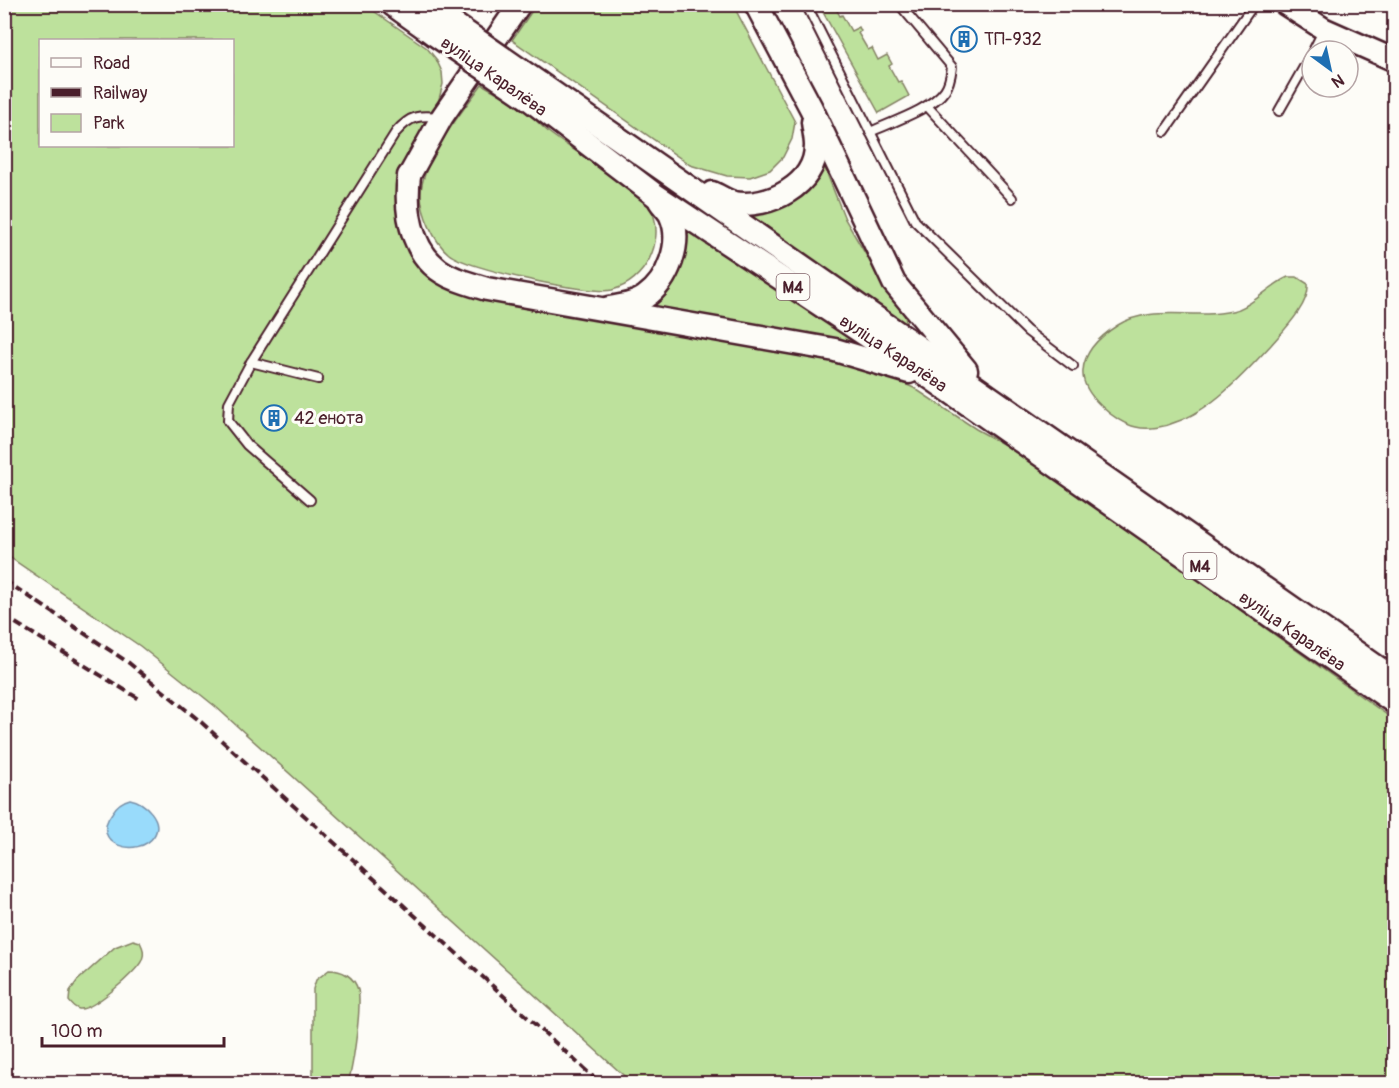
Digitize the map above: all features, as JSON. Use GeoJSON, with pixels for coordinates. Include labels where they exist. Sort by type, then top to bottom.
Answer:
{"type":"FeatureCollection","features":[{"type":"Feature","properties":{"kind":"main road","name":"вуліца Каралёва"},"geometry":{"type":"LineString","coordinates":[[392,4],[439,26],[534,91],[668,172],[1395,679]]}},
{"type":"Feature","properties":{"kind":"main road","name":"вуліца Каралёва"},"geometry":{"type":"LineString","coordinates":[[426,4],[439,26]]}},
{"type":"Feature","properties":{"kind":"main road"},"geometry":{"type":"LineString","coordinates":[[520,4],[442,117],[409,176],[407,208],[414,239],[424,256],[438,269],[454,279],[488,289],[835,350],[931,378]]}},
{"type":"Feature","properties":{"kind":"main road"},"geometry":{"type":"LineString","coordinates":[[756,4],[811,108],[894,283],[984,392]]}},
{"type":"Feature","properties":{"kind":"main road"},"geometry":{"type":"LineString","coordinates":[[1285,4],[1324,29],[1395,60]]}},
{"type":"Feature","properties":{"kind":"main road","name":"вуліца Каралёва"},"geometry":{"type":"LineString","coordinates":[[534,91],[655,195],[931,378],[1395,702]]}},
{"type":"Feature","properties":{"kind":"main road"},"geometry":{"type":"LineString","coordinates":[[668,172],[732,202],[753,204],[786,193],[802,179],[811,165],[816,147],[811,108]]}},
{"type":"Feature","properties":{"kind":"main road"},"geometry":{"type":"LineString","coordinates":[[601,309],[628,305],[646,297],[661,279],[673,257],[675,232],[671,216],[655,195]]}},
{"type":"Feature","properties":{"kind":"lane"},"geometry":{"type":"LineString","coordinates":[[806,4],[915,221],[1027,331],[1073,366]]}},
{"type":"Feature","properties":{"kind":"lane"},"geometry":{"type":"LineString","coordinates":[[870,132],[927,106],[945,90],[950,78],[952,67],[899,4]]}},
{"type":"Feature","properties":{"kind":"lane"},"geometry":{"type":"LineString","coordinates":[[1165,130],[1254,4]]}},
{"type":"Feature","properties":{"kind":"lane"},"geometry":{"type":"LineString","coordinates":[[1319,39],[1324,29]]}},
{"type":"Feature","properties":{"kind":"lane"},"geometry":{"type":"LineString","coordinates":[[1279,111],[1300,75]]}},
{"type":"Feature","properties":{"kind":"lane"},"geometry":{"type":"LineString","coordinates":[[927,106],[1012,198]]}},
{"type":"Feature","properties":{"kind":"lane"},"geometry":{"type":"LineString","coordinates":[[310,500],[248,445],[228,421],[229,403],[251,362],[396,132],[414,117],[442,117]]}},
{"type":"Feature","properties":{"kind":"lane"},"geometry":{"type":"LineString","coordinates":[[251,362],[318,379]]}},
{"type":"Feature","properties":{"kind":"green space"},"geometry":{"type":"Polygon","coordinates":[[[5,5],[365,5],[427,48],[436,59],[442,72],[443,84],[436,110],[398,182],[396,203],[398,223],[405,244],[414,260],[428,274],[837,361],[889,377],[914,388],[976,429],[1026,457],[1394,720],[1394,1083],[632,1083],[216,707],[140,646],[5,554],[5,5]]]}},
{"type":"Feature","properties":{"kind":"green space"},"geometry":{"type":"Polygon","coordinates":[[[536,5],[733,5],[795,122],[792,139],[783,157],[770,170],[750,177],[727,176],[690,165],[512,40],[536,5]]]}},
{"type":"Feature","properties":{"kind":"green space"},"geometry":{"type":"Polygon","coordinates":[[[819,5],[834,5],[851,31],[859,27],[861,31],[858,33],[868,50],[872,48],[878,60],[887,55],[892,64],[889,66],[909,96],[879,113],[819,5]]]}},
{"type":"Feature","properties":{"kind":"green space"},"geometry":{"type":"Polygon","coordinates":[[[482,84],[523,109],[551,134],[623,183],[646,202],[652,211],[655,223],[654,248],[643,270],[634,279],[612,290],[579,289],[529,280],[479,267],[460,260],[443,249],[429,227],[423,210],[421,194],[423,181],[444,137],[482,84]]]}},
{"type":"Feature","properties":{"kind":"green space"},"geometry":{"type":"Polygon","coordinates":[[[820,156],[845,219],[883,284],[904,312],[907,326],[742,214],[820,156]]]}},
{"type":"Feature","properties":{"kind":"green space"},"geometry":{"type":"Polygon","coordinates":[[[695,230],[876,351],[640,306],[682,232],[695,230]]]}},
{"type":"Feature","properties":{"kind":"green space"},"geometry":{"type":"Polygon","coordinates":[[[1288,277],[1297,277],[1308,284],[1308,292],[1301,308],[1271,345],[1239,378],[1203,409],[1162,427],[1136,427],[1109,413],[1087,388],[1083,371],[1090,350],[1118,325],[1147,315],[1209,314],[1239,309],[1288,277]]]}},
{"type":"Feature","properties":{"kind":"green space"},"geometry":{"type":"Polygon","coordinates":[[[133,940],[140,942],[143,953],[142,960],[132,973],[94,1004],[79,1009],[73,1006],[69,1001],[70,991],[77,981],[115,947],[133,940]]]}},
{"type":"Feature","properties":{"kind":"green space"},"geometry":{"type":"Polygon","coordinates":[[[329,970],[347,975],[354,981],[358,990],[358,1022],[348,1083],[313,1083],[313,989],[316,980],[329,970]]]}},
{"type":"Feature","properties":{"kind":"water"},"geometry":{"type":"Polygon","coordinates":[[[130,799],[147,808],[157,824],[154,836],[147,843],[138,847],[118,845],[106,833],[106,824],[112,813],[117,806],[130,799]]]}},
{"type":"Feature","properties":{"kind":"railway"},"geometry":{"type":"LineString","coordinates":[[4,580],[129,663],[201,722],[601,1084]]}},
{"type":"Feature","properties":{"kind":"railway"},"geometry":{"type":"LineString","coordinates":[[4,616],[141,700]]}},
{"type":"Feature","properties":{"kind":"place","name":"ТП-932"},"geometry":{"type":"Point","coordinates":[964,39]}},
{"type":"Feature","properties":{"kind":"place","name":"42 енота"},"geometry":{"type":"Point","coordinates":[274,418]}}]}
